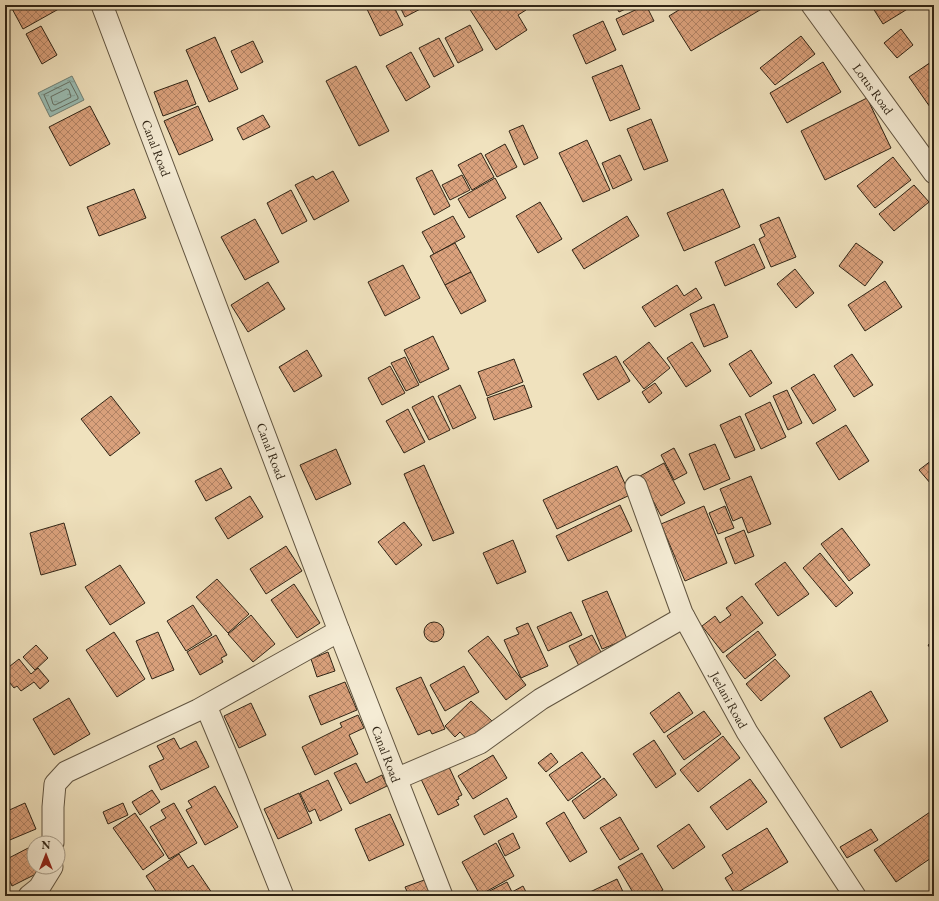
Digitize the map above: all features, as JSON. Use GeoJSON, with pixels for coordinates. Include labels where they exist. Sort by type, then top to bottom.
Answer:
{"type":"FeatureCollection","features":[{"type":"Feature","properties":{"kind":"street","name":"Canal Road"},"geometry":{"type":"LineString","coordinates":[[102,5],[339,631],[442,896]]}},
{"type":"Feature","properties":{"kind":"street","name":"Lotus Road"},"geometry":{"type":"LineString","coordinates":[[812,5],[934,173]]}},
{"type":"Feature","properties":{"kind":"street","name":"Jeelani Road"},"geometry":{"type":"LineString","coordinates":[[636,486],[684,616],[747,732],[855,896]]}},
{"type":"Feature","properties":{"kind":"street"},"geometry":{"type":"LineString","coordinates":[[396,779],[480,743],[541,699],[684,616]]}},
{"type":"Feature","properties":{"kind":"street"},"geometry":{"type":"LineString","coordinates":[[53,835],[55,784],[66,772],[206,706],[339,631]]}},
{"type":"Feature","properties":{"kind":"street"},"geometry":{"type":"LineString","coordinates":[[206,706],[283,896]]}},
{"type":"Feature","properties":{"kind":"street"},"geometry":{"type":"LineString","coordinates":[[29,896],[39,888],[47,875]]}},
{"type":"Feature","properties":{"kind":"water"},"geometry":{"type":"Polygon","coordinates":[[[72,76],[84,100],[50,117],[38,93],[72,76]]]}},
{"type":"Feature","properties":{"kind":"building"},"geometry":{"type":"Polygon","coordinates":[[[10,5],[63,5],[64,6],[23,29],[10,5]]]}},
{"type":"Feature","properties":{"kind":"building"},"geometry":{"type":"Polygon","coordinates":[[[365,5],[393,5],[403,25],[380,36],[365,5]]]}},
{"type":"Feature","properties":{"kind":"building"},"geometry":{"type":"Polygon","coordinates":[[[399,5],[428,5],[405,17],[399,5]]]}},
{"type":"Feature","properties":{"kind":"building"},"geometry":{"type":"Polygon","coordinates":[[[467,5],[522,5],[526,10],[518,15],[527,30],[496,50],[467,5]]]}},
{"type":"Feature","properties":{"kind":"building"},"geometry":{"type":"Polygon","coordinates":[[[615,5],[634,5],[619,12],[615,5]]]}},
{"type":"Feature","properties":{"kind":"building"},"geometry":{"type":"Polygon","coordinates":[[[646,5],[654,21],[623,35],[616,19],[646,5]]]}},
{"type":"Feature","properties":{"kind":"building"},"geometry":{"type":"Polygon","coordinates":[[[687,5],[764,5],[765,7],[691,51],[669,16],[687,5]]]}},
{"type":"Feature","properties":{"kind":"building"},"geometry":{"type":"Polygon","coordinates":[[[871,5],[914,5],[883,24],[871,5]]]}},
{"type":"Feature","properties":{"kind":"building"},"geometry":{"type":"Polygon","coordinates":[[[603,21],[616,50],[586,64],[573,35],[603,21]]]}},
{"type":"Feature","properties":{"kind":"building"},"geometry":{"type":"Polygon","coordinates":[[[470,25],[483,50],[458,63],[445,38],[470,25]]]}},
{"type":"Feature","properties":{"kind":"building"},"geometry":{"type":"Polygon","coordinates":[[[41,26],[57,55],[42,64],[26,34],[41,26]]]}},
{"type":"Feature","properties":{"kind":"building"},"geometry":{"type":"Polygon","coordinates":[[[901,29],[913,45],[897,58],[884,43],[901,29]]]}},
{"type":"Feature","properties":{"kind":"building"},"geometry":{"type":"Polygon","coordinates":[[[801,36],[815,54],[775,85],[760,68],[801,36]]]}},
{"type":"Feature","properties":{"kind":"building"},"geometry":{"type":"Polygon","coordinates":[[[215,37],[238,89],[209,102],[186,50],[215,37]]]}},
{"type":"Feature","properties":{"kind":"building"},"geometry":{"type":"Polygon","coordinates":[[[439,38],[454,66],[434,77],[419,48],[439,38]]]}},
{"type":"Feature","properties":{"kind":"building"},"geometry":{"type":"Polygon","coordinates":[[[253,41],[263,62],[241,73],[231,51],[253,41]]]}},
{"type":"Feature","properties":{"kind":"building"},"geometry":{"type":"Polygon","coordinates":[[[411,52],[430,87],[406,101],[386,66],[411,52]]]}},
{"type":"Feature","properties":{"kind":"building"},"geometry":{"type":"Polygon","coordinates":[[[934,60],[934,104],[930,107],[909,77],[934,60]]]}},
{"type":"Feature","properties":{"kind":"building"},"geometry":{"type":"Polygon","coordinates":[[[823,62],[841,92],[787,123],[770,93],[823,62]]]}},
{"type":"Feature","properties":{"kind":"building"},"geometry":{"type":"Polygon","coordinates":[[[622,65],[640,109],[610,121],[592,77],[622,65]]]}},
{"type":"Feature","properties":{"kind":"building"},"geometry":{"type":"Polygon","coordinates":[[[356,66],[389,131],[359,146],[326,81],[356,66]]]}},
{"type":"Feature","properties":{"kind":"building"},"geometry":{"type":"Polygon","coordinates":[[[187,80],[196,104],[163,116],[154,92],[187,80]]]}},
{"type":"Feature","properties":{"kind":"building"},"geometry":{"type":"Polygon","coordinates":[[[867,98],[891,148],[825,180],[801,131],[867,98]]]}},
{"type":"Feature","properties":{"kind":"building"},"geometry":{"type":"Polygon","coordinates":[[[90,106],[110,144],[70,166],[49,127],[90,106]]]}},
{"type":"Feature","properties":{"kind":"building"},"geometry":{"type":"Polygon","coordinates":[[[198,106],[213,140],[179,155],[164,121],[198,106]]]}},
{"type":"Feature","properties":{"kind":"building"},"geometry":{"type":"Polygon","coordinates":[[[263,115],[270,127],[243,140],[237,128],[263,115]]]}},
{"type":"Feature","properties":{"kind":"building"},"geometry":{"type":"Polygon","coordinates":[[[651,119],[668,161],[644,170],[627,129],[651,119]]]}},
{"type":"Feature","properties":{"kind":"building"},"geometry":{"type":"Polygon","coordinates":[[[523,125],[538,158],[524,165],[509,131],[523,125]]]}},
{"type":"Feature","properties":{"kind":"building"},"geometry":{"type":"Polygon","coordinates":[[[587,140],[610,190],[583,202],[559,153],[587,140]]]}},
{"type":"Feature","properties":{"kind":"building"},"geometry":{"type":"Polygon","coordinates":[[[505,144],[517,167],[497,177],[485,155],[505,144]]]}},
{"type":"Feature","properties":{"kind":"building"},"geometry":{"type":"Polygon","coordinates":[[[481,153],[494,177],[472,190],[458,165],[481,153]]]}},
{"type":"Feature","properties":{"kind":"building"},"geometry":{"type":"Polygon","coordinates":[[[620,155],[632,180],[613,189],[602,163],[620,155]]]}},
{"type":"Feature","properties":{"kind":"building"},"geometry":{"type":"Polygon","coordinates":[[[893,157],[911,180],[875,208],[857,186],[893,157]]]}},
{"type":"Feature","properties":{"kind":"building"},"geometry":{"type":"Polygon","coordinates":[[[432,170],[450,206],[434,215],[416,178],[432,170]]]}},
{"type":"Feature","properties":{"kind":"building"},"geometry":{"type":"Polygon","coordinates":[[[333,171],[349,201],[314,220],[295,185],[313,176],[316,180],[333,171]]]}},
{"type":"Feature","properties":{"kind":"building"},"geometry":{"type":"Polygon","coordinates":[[[462,175],[470,190],[450,200],[442,185],[462,175]]]}},
{"type":"Feature","properties":{"kind":"building"},"geometry":{"type":"Polygon","coordinates":[[[495,178],[506,198],[469,218],[458,199],[495,178]]]}},
{"type":"Feature","properties":{"kind":"building"},"geometry":{"type":"Polygon","coordinates":[[[914,185],[929,202],[894,231],[879,214],[914,185]]]}},
{"type":"Feature","properties":{"kind":"building"},"geometry":{"type":"Polygon","coordinates":[[[134,189],[146,218],[99,236],[87,207],[134,189]]]}},
{"type":"Feature","properties":{"kind":"building"},"geometry":{"type":"Polygon","coordinates":[[[723,189],[740,227],[684,251],[667,213],[723,189]]]}},
{"type":"Feature","properties":{"kind":"building"},"geometry":{"type":"Polygon","coordinates":[[[291,190],[307,221],[282,234],[267,203],[291,190]]]}},
{"type":"Feature","properties":{"kind":"building"},"geometry":{"type":"Polygon","coordinates":[[[540,202],[562,239],[538,253],[516,216],[540,202]]]}},
{"type":"Feature","properties":{"kind":"building"},"geometry":{"type":"Polygon","coordinates":[[[453,216],[465,237],[434,254],[422,232],[453,216]]]}},
{"type":"Feature","properties":{"kind":"building"},"geometry":{"type":"Polygon","coordinates":[[[627,216],[639,236],[584,269],[572,250],[627,216]]]}},
{"type":"Feature","properties":{"kind":"building"},"geometry":{"type":"Polygon","coordinates":[[[779,217],[796,257],[771,267],[759,239],[765,236],[760,225],[779,217]]]}},
{"type":"Feature","properties":{"kind":"building"},"geometry":{"type":"Polygon","coordinates":[[[255,219],[279,262],[245,280],[221,237],[255,219]]]}},
{"type":"Feature","properties":{"kind":"building"},"geometry":{"type":"Polygon","coordinates":[[[455,243],[471,272],[445,285],[430,256],[455,243]]]}},
{"type":"Feature","properties":{"kind":"building"},"geometry":{"type":"Polygon","coordinates":[[[856,243],[883,262],[865,286],[839,266],[856,243]]]}},
{"type":"Feature","properties":{"kind":"building"},"geometry":{"type":"Polygon","coordinates":[[[754,244],[765,268],[725,286],[715,262],[754,244]]]}},
{"type":"Feature","properties":{"kind":"building"},"geometry":{"type":"Polygon","coordinates":[[[403,265],[420,298],[385,316],[368,282],[403,265]]]}},
{"type":"Feature","properties":{"kind":"building"},"geometry":{"type":"Polygon","coordinates":[[[795,269],[814,293],[796,308],[777,284],[795,269]]]}},
{"type":"Feature","properties":{"kind":"building"},"geometry":{"type":"Polygon","coordinates":[[[471,272],[486,301],[461,314],[445,285],[471,272]]]}},
{"type":"Feature","properties":{"kind":"building"},"geometry":{"type":"Polygon","coordinates":[[[885,281],[902,307],[865,331],[848,305],[885,281]]]}},
{"type":"Feature","properties":{"kind":"building"},"geometry":{"type":"Polygon","coordinates":[[[268,282],[285,309],[248,332],[231,305],[268,282]]]}},
{"type":"Feature","properties":{"kind":"building"},"geometry":{"type":"Polygon","coordinates":[[[677,285],[684,296],[696,288],[702,298],[655,327],[642,307],[677,285]]]}},
{"type":"Feature","properties":{"kind":"building"},"geometry":{"type":"Polygon","coordinates":[[[714,304],[728,337],[704,347],[690,314],[714,304]]]}},
{"type":"Feature","properties":{"kind":"building"},"geometry":{"type":"Polygon","coordinates":[[[433,336],[449,369],[420,383],[404,350],[433,336]]]}},
{"type":"Feature","properties":{"kind":"building"},"geometry":{"type":"Polygon","coordinates":[[[649,342],[670,368],[644,389],[623,362],[649,342]]]}},
{"type":"Feature","properties":{"kind":"building"},"geometry":{"type":"Polygon","coordinates":[[[692,342],[711,371],[686,387],[667,358],[692,342]]]}},
{"type":"Feature","properties":{"kind":"building"},"geometry":{"type":"Polygon","coordinates":[[[307,350],[322,376],[294,392],[279,367],[307,350]]]}},
{"type":"Feature","properties":{"kind":"building"},"geometry":{"type":"Polygon","coordinates":[[[751,350],[772,383],[750,397],[729,364],[751,350]]]}},
{"type":"Feature","properties":{"kind":"building"},"geometry":{"type":"Polygon","coordinates":[[[852,354],[873,385],[854,397],[834,366],[852,354]]]}},
{"type":"Feature","properties":{"kind":"building"},"geometry":{"type":"Polygon","coordinates":[[[616,356],[630,381],[598,400],[583,374],[616,356]]]}},
{"type":"Feature","properties":{"kind":"building"},"geometry":{"type":"Polygon","coordinates":[[[405,357],[419,385],[406,391],[391,363],[405,357]]]}},
{"type":"Feature","properties":{"kind":"building"},"geometry":{"type":"Polygon","coordinates":[[[514,359],[523,382],[487,396],[478,372],[514,359]]]}},
{"type":"Feature","properties":{"kind":"building"},"geometry":{"type":"Polygon","coordinates":[[[390,366],[405,393],[382,405],[368,378],[390,366]]]}},
{"type":"Feature","properties":{"kind":"building"},"geometry":{"type":"Polygon","coordinates":[[[814,374],[836,410],[813,424],[791,388],[814,374]]]}},
{"type":"Feature","properties":{"kind":"building"},"geometry":{"type":"Polygon","coordinates":[[[655,383],[662,393],[649,403],[642,392],[655,383]]]}},
{"type":"Feature","properties":{"kind":"building"},"geometry":{"type":"Polygon","coordinates":[[[460,385],[476,418],[453,429],[438,396],[460,385]]]}},
{"type":"Feature","properties":{"kind":"building"},"geometry":{"type":"Polygon","coordinates":[[[524,385],[532,407],[494,420],[487,398],[524,385]]]}},
{"type":"Feature","properties":{"kind":"building"},"geometry":{"type":"Polygon","coordinates":[[[787,390],[802,423],[788,430],[773,396],[787,390]]]}},
{"type":"Feature","properties":{"kind":"building"},"geometry":{"type":"Polygon","coordinates":[[[111,396],[140,433],[110,456],[81,419],[111,396]]]}},
{"type":"Feature","properties":{"kind":"building"},"geometry":{"type":"Polygon","coordinates":[[[433,396],[450,430],[429,440],[412,407],[433,396]]]}},
{"type":"Feature","properties":{"kind":"building"},"geometry":{"type":"Polygon","coordinates":[[[770,402],[786,437],[761,449],[745,414],[770,402]]]}},
{"type":"Feature","properties":{"kind":"building"},"geometry":{"type":"Polygon","coordinates":[[[408,409],[425,442],[404,453],[386,421],[408,409]]]}},
{"type":"Feature","properties":{"kind":"building"},"geometry":{"type":"Polygon","coordinates":[[[740,416],[755,450],[735,458],[720,425],[740,416]]]}},
{"type":"Feature","properties":{"kind":"building"},"geometry":{"type":"Polygon","coordinates":[[[846,425],[869,461],[839,480],[816,443],[846,425]]]}},
{"type":"Feature","properties":{"kind":"building"},"geometry":{"type":"Polygon","coordinates":[[[715,444],[730,479],[704,490],[689,454],[715,444]]]}},
{"type":"Feature","properties":{"kind":"building"},"geometry":{"type":"Polygon","coordinates":[[[674,448],[687,473],[674,480],[661,455],[674,448]]]}},
{"type":"Feature","properties":{"kind":"building"},"geometry":{"type":"Polygon","coordinates":[[[336,449],[351,484],[316,500],[300,465],[336,449]]]}},
{"type":"Feature","properties":{"kind":"building"},"geometry":{"type":"Polygon","coordinates":[[[932,460],[934,463],[934,482],[931,484],[919,470],[932,460]]]}},
{"type":"Feature","properties":{"kind":"building"},"geometry":{"type":"Polygon","coordinates":[[[664,463],[685,503],[661,516],[640,476],[664,463]]]}},
{"type":"Feature","properties":{"kind":"building"},"geometry":{"type":"Polygon","coordinates":[[[424,465],[454,533],[433,541],[404,474],[424,465]]]}},
{"type":"Feature","properties":{"kind":"building"},"geometry":{"type":"Polygon","coordinates":[[[617,466],[630,495],[557,529],[543,500],[617,466]]]}},
{"type":"Feature","properties":{"kind":"building"},"geometry":{"type":"Polygon","coordinates":[[[221,468],[232,488],[206,501],[195,481],[221,468]]]}},
{"type":"Feature","properties":{"kind":"building"},"geometry":{"type":"Polygon","coordinates":[[[751,476],[771,524],[748,533],[742,517],[733,521],[720,489],[751,476]]]}},
{"type":"Feature","properties":{"kind":"building"},"geometry":{"type":"Polygon","coordinates":[[[250,496],[263,517],[228,539],[215,518],[250,496]]]}},
{"type":"Feature","properties":{"kind":"building"},"geometry":{"type":"Polygon","coordinates":[[[620,505],[632,531],[568,561],[556,536],[620,505]]]}},
{"type":"Feature","properties":{"kind":"building"},"geometry":{"type":"Polygon","coordinates":[[[704,506],[727,563],[685,581],[661,524],[704,506]]]}},
{"type":"Feature","properties":{"kind":"building"},"geometry":{"type":"Polygon","coordinates":[[[725,506],[734,528],[718,534],[709,513],[725,506]]]}},
{"type":"Feature","properties":{"kind":"building"},"geometry":{"type":"Polygon","coordinates":[[[404,522],[422,545],[396,565],[378,542],[404,522]]]}},
{"type":"Feature","properties":{"kind":"building"},"geometry":{"type":"Polygon","coordinates":[[[64,523],[76,565],[41,575],[30,533],[64,523]]]}},
{"type":"Feature","properties":{"kind":"building"},"geometry":{"type":"Polygon","coordinates":[[[842,528],[870,565],[849,581],[821,544],[842,528]]]}},
{"type":"Feature","properties":{"kind":"building"},"geometry":{"type":"Polygon","coordinates":[[[744,530],[754,556],[735,564],[725,538],[744,530]]]}},
{"type":"Feature","properties":{"kind":"building"},"geometry":{"type":"Polygon","coordinates":[[[513,540],[526,572],[497,584],[483,553],[513,540]]]}},
{"type":"Feature","properties":{"kind":"building"},"geometry":{"type":"Polygon","coordinates":[[[286,546],[302,571],[266,594],[250,569],[286,546]]]}},
{"type":"Feature","properties":{"kind":"building"},"geometry":{"type":"Polygon","coordinates":[[[820,553],[853,593],[836,607],[803,568],[820,553]]]}},
{"type":"Feature","properties":{"kind":"building"},"geometry":{"type":"Polygon","coordinates":[[[785,562],[809,594],[778,616],[755,584],[785,562]]]}},
{"type":"Feature","properties":{"kind":"building"},"geometry":{"type":"Polygon","coordinates":[[[120,565],[145,603],[110,625],[85,587],[120,565]]]}},
{"type":"Feature","properties":{"kind":"building"},"geometry":{"type":"Polygon","coordinates":[[[217,579],[249,614],[228,633],[196,597],[217,579]]]}},
{"type":"Feature","properties":{"kind":"building"},"geometry":{"type":"Polygon","coordinates":[[[294,584],[320,623],[297,638],[271,600],[294,584]]]}},
{"type":"Feature","properties":{"kind":"building"},"geometry":{"type":"Polygon","coordinates":[[[607,591],[627,639],[602,649],[582,601],[607,591]]]}},
{"type":"Feature","properties":{"kind":"building"},"geometry":{"type":"Polygon","coordinates":[[[742,596],[763,623],[723,653],[702,626],[715,616],[720,623],[731,615],[726,608],[742,596]]]}},
{"type":"Feature","properties":{"kind":"building"},"geometry":{"type":"Polygon","coordinates":[[[193,605],[212,635],[186,651],[167,621],[193,605]]]}},
{"type":"Feature","properties":{"kind":"building"},"geometry":{"type":"Polygon","coordinates":[[[571,612],[582,635],[548,651],[537,627],[571,612]]]}},
{"type":"Feature","properties":{"kind":"building"},"geometry":{"type":"Polygon","coordinates":[[[251,615],[275,644],[253,662],[228,634],[251,615]]]}},
{"type":"Feature","properties":{"kind":"building"},"geometry":{"type":"Polygon","coordinates":[[[434,622],[441,625],[444,632],[441,639],[434,642],[427,639],[424,632],[427,625],[434,622]]]}},
{"type":"Feature","properties":{"kind":"building"},"geometry":{"type":"Polygon","coordinates":[[[528,623],[548,666],[521,678],[504,640],[519,634],[516,628],[528,623]]]}},
{"type":"Feature","properties":{"kind":"building"},"geometry":{"type":"Polygon","coordinates":[[[758,631],[776,655],[745,679],[726,656],[758,631]]]}},
{"type":"Feature","properties":{"kind":"building"},"geometry":{"type":"Polygon","coordinates":[[[114,632],[145,679],[117,697],[86,650],[114,632]]]}},
{"type":"Feature","properties":{"kind":"building"},"geometry":{"type":"Polygon","coordinates":[[[158,632],[174,670],[152,679],[136,641],[158,632]]]}},
{"type":"Feature","properties":{"kind":"building"},"geometry":{"type":"Polygon","coordinates":[[[216,635],[227,655],[221,658],[223,662],[200,675],[187,652],[216,635]]]}},
{"type":"Feature","properties":{"kind":"building"},"geometry":{"type":"Polygon","coordinates":[[[592,635],[602,654],[579,666],[569,646],[592,635]]]}},
{"type":"Feature","properties":{"kind":"building"},"geometry":{"type":"Polygon","coordinates":[[[488,636],[526,685],[506,700],[468,651],[488,636]]]}},
{"type":"Feature","properties":{"kind":"building"},"geometry":{"type":"Polygon","coordinates":[[[934,641],[934,654],[928,645],[934,641]]]}},
{"type":"Feature","properties":{"kind":"building"},"geometry":{"type":"Polygon","coordinates":[[[36,645],[48,658],[35,670],[23,657],[36,645]]]}},
{"type":"Feature","properties":{"kind":"building"},"geometry":{"type":"Polygon","coordinates":[[[328,652],[335,671],[317,677],[311,659],[328,652]]]}},
{"type":"Feature","properties":{"kind":"building"},"geometry":{"type":"Polygon","coordinates":[[[19,659],[31,674],[38,668],[49,681],[40,689],[34,682],[21,691],[17,686],[14,688],[5,677],[5,670],[19,659]]]}},
{"type":"Feature","properties":{"kind":"building"},"geometry":{"type":"Polygon","coordinates":[[[775,659],[790,676],[761,701],[746,684],[775,659]]]}},
{"type":"Feature","properties":{"kind":"building"},"geometry":{"type":"Polygon","coordinates":[[[464,666],[479,692],[445,711],[430,685],[464,666]]]}},
{"type":"Feature","properties":{"kind":"building"},"geometry":{"type":"Polygon","coordinates":[[[421,677],[445,729],[432,734],[430,730],[418,735],[396,688],[421,677]]]}},
{"type":"Feature","properties":{"kind":"building"},"geometry":{"type":"Polygon","coordinates":[[[345,682],[357,710],[321,725],[309,696],[345,682]]]}},
{"type":"Feature","properties":{"kind":"building"},"geometry":{"type":"Polygon","coordinates":[[[871,691],[888,721],[841,748],[824,718],[871,691]]]}},
{"type":"Feature","properties":{"kind":"building"},"geometry":{"type":"Polygon","coordinates":[[[679,692],[693,713],[664,733],[650,713],[679,692]]]}},
{"type":"Feature","properties":{"kind":"building"},"geometry":{"type":"Polygon","coordinates":[[[69,698],[90,734],[54,755],[33,719],[69,698]]]}},
{"type":"Feature","properties":{"kind":"building"},"geometry":{"type":"Polygon","coordinates":[[[471,701],[493,722],[471,744],[460,732],[455,737],[445,726],[471,701]]]}},
{"type":"Feature","properties":{"kind":"building"},"geometry":{"type":"Polygon","coordinates":[[[251,703],[266,735],[239,748],[224,716],[251,703]]]}},
{"type":"Feature","properties":{"kind":"building"},"geometry":{"type":"Polygon","coordinates":[[[704,711],[721,734],[684,760],[667,736],[704,711]]]}},
{"type":"Feature","properties":{"kind":"building"},"geometry":{"type":"Polygon","coordinates":[[[358,715],[364,728],[349,735],[358,754],[315,775],[302,747],[342,727],[340,723],[358,715]]]}},
{"type":"Feature","properties":{"kind":"building"},"geometry":{"type":"Polygon","coordinates":[[[723,736],[740,758],[698,792],[680,770],[723,736]]]}},
{"type":"Feature","properties":{"kind":"building"},"geometry":{"type":"Polygon","coordinates":[[[174,738],[180,749],[196,741],[209,767],[161,790],[149,766],[164,759],[157,746],[174,738]]]}},
{"type":"Feature","properties":{"kind":"building"},"geometry":{"type":"Polygon","coordinates":[[[654,740],[676,774],[656,788],[633,754],[654,740]]]}},
{"type":"Feature","properties":{"kind":"building"},"geometry":{"type":"Polygon","coordinates":[[[582,752],[601,777],[568,801],[549,775],[582,752]]]}},
{"type":"Feature","properties":{"kind":"building"},"geometry":{"type":"Polygon","coordinates":[[[551,753],[558,762],[546,772],[538,763],[551,753]]]}},
{"type":"Feature","properties":{"kind":"building"},"geometry":{"type":"Polygon","coordinates":[[[493,755],[507,778],[473,799],[458,776],[493,755]]]}},
{"type":"Feature","properties":{"kind":"building"},"geometry":{"type":"Polygon","coordinates":[[[356,763],[366,783],[382,775],[387,786],[350,804],[334,773],[356,763]]]}},
{"type":"Feature","properties":{"kind":"building"},"geometry":{"type":"Polygon","coordinates":[[[449,767],[462,795],[456,800],[459,805],[438,815],[420,777],[449,767]]]}},
{"type":"Feature","properties":{"kind":"building"},"geometry":{"type":"Polygon","coordinates":[[[604,778],[617,795],[584,819],[572,801],[604,778]]]}},
{"type":"Feature","properties":{"kind":"building"},"geometry":{"type":"Polygon","coordinates":[[[750,779],[767,802],[727,830],[710,807],[750,779]]]}},
{"type":"Feature","properties":{"kind":"building"},"geometry":{"type":"Polygon","coordinates":[[[328,780],[342,810],[320,821],[315,809],[309,812],[300,793],[328,780]]]}},
{"type":"Feature","properties":{"kind":"building"},"geometry":{"type":"Polygon","coordinates":[[[215,786],[238,827],[205,845],[186,810],[192,807],[188,801],[215,786]]]}},
{"type":"Feature","properties":{"kind":"building"},"geometry":{"type":"Polygon","coordinates":[[[152,790],[160,802],[140,815],[132,802],[152,790]]]}},
{"type":"Feature","properties":{"kind":"building"},"geometry":{"type":"Polygon","coordinates":[[[299,793],[312,823],[278,839],[264,809],[299,793]]]}},
{"type":"Feature","properties":{"kind":"building"},"geometry":{"type":"Polygon","coordinates":[[[507,798],[517,817],[484,835],[474,816],[507,798]]]}},
{"type":"Feature","properties":{"kind":"building"},"geometry":{"type":"Polygon","coordinates":[[[25,803],[36,829],[5,842],[5,812],[25,803]]]}},
{"type":"Feature","properties":{"kind":"building"},"geometry":{"type":"Polygon","coordinates":[[[123,803],[128,815],[108,824],[103,812],[123,803]]]}},
{"type":"Feature","properties":{"kind":"building"},"geometry":{"type":"Polygon","coordinates":[[[174,803],[197,843],[169,859],[150,827],[166,818],[161,810],[174,803]]]}},
{"type":"Feature","properties":{"kind":"building"},"geometry":{"type":"Polygon","coordinates":[[[933,810],[934,856],[896,882],[874,850],[933,810]]]}},
{"type":"Feature","properties":{"kind":"building"},"geometry":{"type":"Polygon","coordinates":[[[564,812],[587,852],[570,862],[546,823],[564,812]]]}},
{"type":"Feature","properties":{"kind":"building"},"geometry":{"type":"Polygon","coordinates":[[[135,813],[164,855],[143,870],[113,828],[135,813]]]}},
{"type":"Feature","properties":{"kind":"building"},"geometry":{"type":"Polygon","coordinates":[[[390,814],[404,845],[369,861],[355,829],[390,814]]]}},
{"type":"Feature","properties":{"kind":"building"},"geometry":{"type":"Polygon","coordinates":[[[620,817],[639,849],[620,860],[600,828],[620,817]]]}},
{"type":"Feature","properties":{"kind":"building"},"geometry":{"type":"Polygon","coordinates":[[[689,824],[705,847],[673,869],[657,846],[689,824]]]}},
{"type":"Feature","properties":{"kind":"building"},"geometry":{"type":"Polygon","coordinates":[[[767,828],[788,862],[735,894],[725,878],[733,873],[722,855],[767,828]]]}},
{"type":"Feature","properties":{"kind":"building"},"geometry":{"type":"Polygon","coordinates":[[[871,829],[878,840],[847,858],[840,847],[871,829]]]}},
{"type":"Feature","properties":{"kind":"building"},"geometry":{"type":"Polygon","coordinates":[[[513,833],[520,848],[505,856],[498,841],[513,833]]]}},
{"type":"Feature","properties":{"kind":"building"},"geometry":{"type":"Polygon","coordinates":[[[496,843],[514,876],[480,895],[462,862],[496,843]]]}},
{"type":"Feature","properties":{"kind":"building"},"geometry":{"type":"Polygon","coordinates":[[[26,849],[26,875],[34,875],[12,886],[5,871],[5,860],[26,849]]]}},
{"type":"Feature","properties":{"kind":"building"},"geometry":{"type":"Polygon","coordinates":[[[642,853],[663,890],[653,896],[635,896],[618,867],[642,853]]]}},
{"type":"Feature","properties":{"kind":"building"},"geometry":{"type":"Polygon","coordinates":[[[179,854],[188,868],[193,865],[214,896],[159,896],[146,876],[179,854]]]}},
{"type":"Feature","properties":{"kind":"building"},"geometry":{"type":"Polygon","coordinates":[[[427,879],[433,896],[409,896],[405,887],[427,879]]]}},
{"type":"Feature","properties":{"kind":"building"},"geometry":{"type":"Polygon","coordinates":[[[617,879],[625,896],[592,896],[590,892],[617,879]]]}},
{"type":"Feature","properties":{"kind":"building"},"geometry":{"type":"Polygon","coordinates":[[[507,882],[512,892],[523,886],[528,896],[480,896],[507,882]]]}}]}
